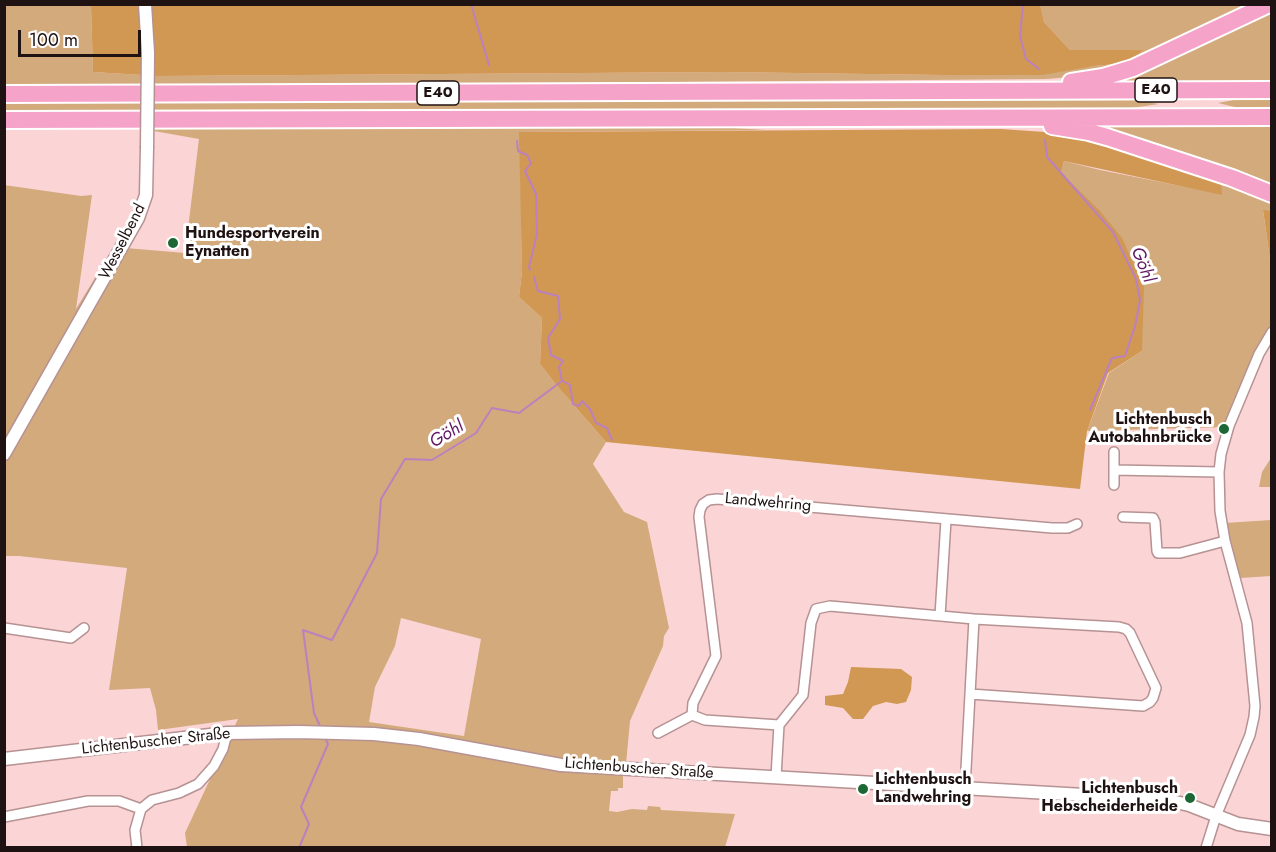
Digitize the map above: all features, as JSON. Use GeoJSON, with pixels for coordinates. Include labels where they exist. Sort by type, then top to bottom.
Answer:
{"type":"FeatureCollection","features":[{"type":"Feature","properties":{"kind":"highway"},"geometry":{"type":"LineString","coordinates":[[1041,91],[1064,83],[1103,77],[1133,68],[1269,4]]}},
{"type":"Feature","properties":{"kind":"highway","name":"E40"},"geometry":{"type":"LineString","coordinates":[[4,94],[1272,90]]}},
{"type":"Feature","properties":{"kind":"highway","name":"E40"},"geometry":{"type":"LineString","coordinates":[[4,120],[1272,117]]}},
{"type":"Feature","properties":{"kind":"highway"},"geometry":{"type":"LineString","coordinates":[[1010,118],[1035,125],[1089,132],[1266,190]]}},
{"type":"Feature","properties":{"kind":"street","name":"Wesselbend"},"geometry":{"type":"LineString","coordinates":[[4,454],[138,218],[146,195],[148,53],[145,4]]}},
{"type":"Feature","properties":{"kind":"street"},"geometry":{"type":"LineString","coordinates":[[1206,848],[1216,816],[1250,735],[1255,706],[1247,623],[1225,541],[1220,511],[1221,454],[1259,354],[1272,332]]}},
{"type":"Feature","properties":{"kind":"street"},"geometry":{"type":"LineString","coordinates":[[1114,452],[1114,485]]}},
{"type":"Feature","properties":{"kind":"street"},"geometry":{"type":"LineString","coordinates":[[1114,470],[1219,472]]}},
{"type":"Feature","properties":{"kind":"street","name":"Landwehring"},"geometry":{"type":"LineString","coordinates":[[692,716],[693,703],[716,656],[699,517],[703,504],[710,500],[1052,528],[1068,528],[1077,524]]}},
{"type":"Feature","properties":{"kind":"street"},"geometry":{"type":"LineString","coordinates":[[1123,517],[1153,518],[1158,553],[1180,553],[1225,541]]}},
{"type":"Feature","properties":{"kind":"street"},"geometry":{"type":"LineString","coordinates":[[940,616],[946,520]]}},
{"type":"Feature","properties":{"kind":"street"},"geometry":{"type":"LineString","coordinates":[[776,777],[779,725],[803,695],[811,623],[816,609],[830,606],[974,619],[1119,627],[1130,633],[1155,688],[1154,698],[1143,706],[970,694]]}},
{"type":"Feature","properties":{"kind":"street"},"geometry":{"type":"LineString","coordinates":[[965,788],[974,619]]}},
{"type":"Feature","properties":{"kind":"street"},"geometry":{"type":"LineString","coordinates":[[4,628],[71,638],[84,628]]}},
{"type":"Feature","properties":{"kind":"street"},"geometry":{"type":"LineString","coordinates":[[658,734],[692,716],[705,720],[779,725]]}},
{"type":"Feature","properties":{"kind":"street"},"geometry":{"type":"LineString","coordinates":[[137,848],[135,830],[141,809],[152,800],[179,793],[198,784],[214,766],[223,749],[227,733]]}},
{"type":"Feature","properties":{"kind":"street","name":"Lichtenbuscher Straße"},"geometry":{"type":"LineString","coordinates":[[4,759],[227,733],[374,734],[419,739],[561,765],[1162,800],[1189,805],[1238,824],[1272,829]]}},
{"type":"Feature","properties":{"kind":"street"},"geometry":{"type":"LineString","coordinates":[[4,817],[88,801],[119,801],[141,809]]}},
{"type":"Feature","properties":{"kind":"shaded area"},"geometry":{"type":"Polygon","coordinates":[[[1040,4],[1044,22],[1070,50],[1143,50],[1132,59],[1116,64],[1042,75],[724,72],[158,76],[93,72],[91,5],[1040,4]]]}},
{"type":"Feature","properties":{"kind":"shaded area"},"geometry":{"type":"Polygon","coordinates":[[[4,5],[91,5],[93,72],[158,76],[724,72],[943,75],[1094,66],[1116,64],[1142,50],[1070,50],[1044,22],[1040,5],[1257,5],[1144,58],[1083,76],[1046,79],[5,85],[4,5]]]}},
{"type":"Feature","properties":{"kind":"shaded area"},"geometry":{"type":"Polygon","coordinates":[[[1271,8],[1271,81],[1118,81],[1271,8]]]}},
{"type":"Feature","properties":{"kind":"shaded area"},"geometry":{"type":"Polygon","coordinates":[[[1271,95],[1271,112],[1252,111],[1218,103],[1271,95]]]}},
{"type":"Feature","properties":{"kind":"shaded area"},"geometry":{"type":"Polygon","coordinates":[[[1115,97],[1159,104],[1104,112],[5,116],[4,99],[1115,97]]]}},
{"type":"Feature","properties":{"kind":"shaded area"},"geometry":{"type":"Polygon","coordinates":[[[716,127],[766,130],[520,132],[522,271],[519,297],[542,318],[540,364],[606,442],[593,464],[624,512],[647,522],[669,628],[630,721],[626,764],[608,763],[608,775],[623,775],[623,788],[611,791],[609,811],[647,810],[648,806],[660,807],[661,810],[735,814],[725,847],[187,847],[185,833],[238,719],[158,730],[150,688],[109,690],[127,568],[5,556],[4,185],[81,196],[92,195],[76,309],[114,247],[185,253],[199,139],[154,131],[155,129],[716,127]],[[401,618],[395,646],[375,687],[369,722],[464,736],[481,639],[401,618]]]}},
{"type":"Feature","properties":{"kind":"shaded area"},"geometry":{"type":"Polygon","coordinates":[[[1099,127],[1271,127],[1271,185],[1099,127]]]}},
{"type":"Feature","properties":{"kind":"shaded area"},"geometry":{"type":"Polygon","coordinates":[[[1001,129],[1045,132],[1091,142],[1221,182],[1222,195],[1064,161],[1061,173],[1099,210],[1122,238],[1144,287],[1142,351],[1108,373],[1087,431],[1080,489],[606,442],[540,364],[542,318],[519,297],[522,271],[519,132],[1001,129]]]}},
{"type":"Feature","properties":{"kind":"shaded area"},"geometry":{"type":"Polygon","coordinates":[[[1064,161],[1221,194],[1221,182],[1271,198],[1271,211],[1263,211],[1271,266],[1271,348],[1261,343],[1226,427],[1087,431],[1109,373],[1142,351],[1061,173],[1064,161]]]}},
{"type":"Feature","properties":{"kind":"shaded area"},"geometry":{"type":"Polygon","coordinates":[[[1263,210],[1271,211],[1271,266],[1263,210]]]}},
{"type":"Feature","properties":{"kind":"shaded area"},"geometry":{"type":"Polygon","coordinates":[[[1271,458],[1271,487],[1259,487],[1262,472],[1271,458]]]}},
{"type":"Feature","properties":{"kind":"shaded area"},"geometry":{"type":"Polygon","coordinates":[[[1271,520],[1271,576],[1240,578],[1225,523],[1271,520]]]}},
{"type":"Feature","properties":{"kind":"shaded area"},"geometry":{"type":"Polygon","coordinates":[[[851,667],[901,669],[912,677],[911,690],[906,702],[897,704],[886,702],[873,706],[863,719],[853,719],[843,708],[825,705],[825,696],[843,694],[851,667]]]}},
{"type":"Feature","properties":{"kind":"waterway","name":"Göhl"},"geometry":{"type":"LineString","coordinates":[[471,4],[489,65]]}},
{"type":"Feature","properties":{"kind":"waterway","name":"Göhl"},"geometry":{"type":"LineString","coordinates":[[1023,4],[1020,36],[1026,59],[1039,69]]}},
{"type":"Feature","properties":{"kind":"waterway","name":"Göhl"},"geometry":{"type":"LineString","coordinates":[[1045,140],[1047,157],[1113,232],[1136,279],[1140,300],[1135,326],[1125,356],[1112,358],[1090,410]]}},
{"type":"Feature","properties":{"kind":"waterway","name":"Göhl"},"geometry":{"type":"LineString","coordinates":[[517,141],[518,151],[527,155],[531,163],[525,171],[536,194],[537,234],[530,270]]}},
{"type":"Feature","properties":{"kind":"waterway","name":"Göhl"},"geometry":{"type":"LineString","coordinates":[[320,726],[314,713],[303,630],[332,640],[377,553],[381,499],[405,459],[432,460],[476,433],[492,408],[519,413],[562,381],[559,367],[563,361],[551,355],[548,338],[560,319],[558,296],[538,291],[534,277]]}},
{"type":"Feature","properties":{"kind":"waterway"},"geometry":{"type":"LineString","coordinates":[[563,381],[570,385],[573,404],[579,406],[582,401],[590,409],[596,423],[607,428],[612,440]]}},
{"type":"Feature","properties":{"kind":"waterway","name":"Göhl"},"geometry":{"type":"LineString","coordinates":[[299,848],[309,824],[301,807],[328,744],[326,740]]}},
{"type":"Feature","properties":{"kind":"place","name":"Hundesportverein Eynatten"},"geometry":{"type":"Point","coordinates":[173,243]}},
{"type":"Feature","properties":{"kind":"place","name":"Lichtenbusch Autobahnbrücke"},"geometry":{"type":"Point","coordinates":[1224,429]}},
{"type":"Feature","properties":{"kind":"place","name":"Lichtenbusch Landwehring"},"geometry":{"type":"Point","coordinates":[863,789]}},
{"type":"Feature","properties":{"kind":"place","name":"Lichtenbusch Hebscheiderheide"},"geometry":{"type":"Point","coordinates":[1190,798]}}]}
